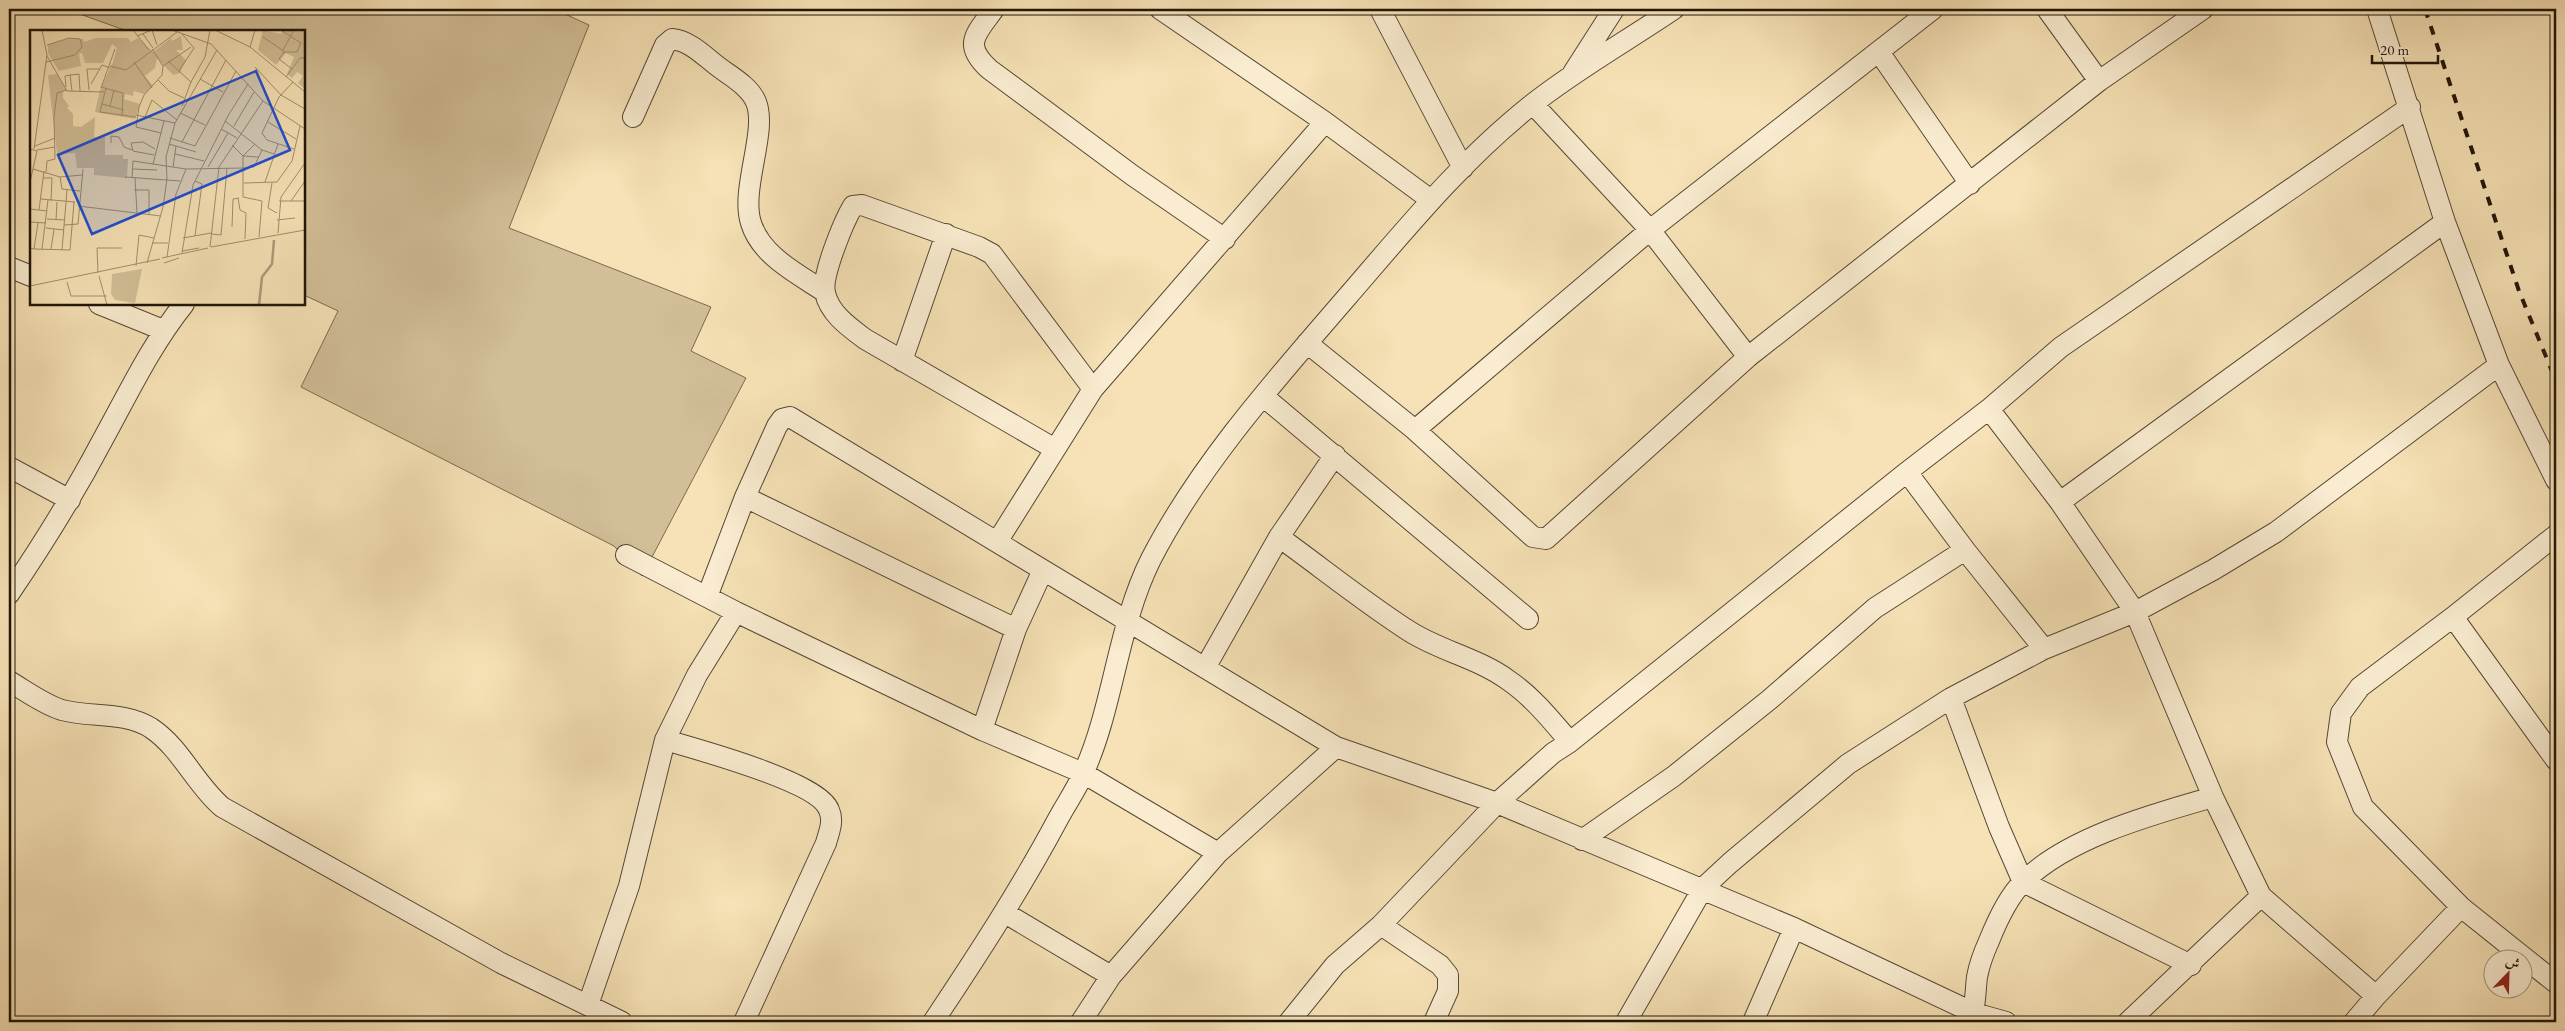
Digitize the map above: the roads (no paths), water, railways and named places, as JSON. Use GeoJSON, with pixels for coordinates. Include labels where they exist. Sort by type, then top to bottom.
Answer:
{"type":"FeatureCollection","features":[{"type":"Feature","properties":{"kind":"street"},"geometry":{"type":"LineString","coordinates":[[994,9],[977,33],[972,45],[976,57],[1094,148],[1225,239]]}},
{"type":"Feature","properties":{"kind":"street"},"geometry":{"type":"LineString","coordinates":[[1160,9],[1324,122],[1431,200]]}},
{"type":"Feature","properties":{"kind":"street"},"geometry":{"type":"LineString","coordinates":[[1380,9],[1463,168]]}},
{"type":"Feature","properties":{"kind":"street"},"geometry":{"type":"LineString","coordinates":[[1569,79],[1614,9]]}},
{"type":"Feature","properties":{"kind":"street"},"geometry":{"type":"LineString","coordinates":[[933,1022],[1005,913],[1083,773],[1103,717],[1128,623],[1149,563],[1168,528],[1263,396],[1431,200],[1463,168],[1533,104],[1674,9]]}},
{"type":"Feature","properties":{"kind":"street"},"geometry":{"type":"LineString","coordinates":[[1415,430],[1650,230],[1933,9]]}},
{"type":"Feature","properties":{"kind":"street"},"geometry":{"type":"LineString","coordinates":[[2047,9],[2100,82]]}},
{"type":"Feature","properties":{"kind":"street"},"geometry":{"type":"LineString","coordinates":[[1307,343],[1415,430],[1533,537],[1546,539],[1748,357],[2100,82],[2203,9]]}},
{"type":"Feature","properties":{"kind":"street"},"geometry":{"type":"LineString","coordinates":[[2377,9],[2410,107],[2445,222],[2499,365],[2556,480]]}},
{"type":"Feature","properties":{"kind":"street"},"geometry":{"type":"LineString","coordinates":[[633,117],[665,45],[672,39],[681,40],[692,46],[747,90],[756,102],[759,117],[748,204],[751,222],[758,239],[772,254],[825,292],[834,310],[846,325],[902,361],[1055,449]]}},
{"type":"Feature","properties":{"kind":"street"},"geometry":{"type":"LineString","coordinates":[[1879,52],[1970,184]]}},
{"type":"Feature","properties":{"kind":"street"},"geometry":{"type":"LineString","coordinates":[[1533,104],[1650,230],[1748,357]]}},
{"type":"Feature","properties":{"kind":"street"},"geometry":{"type":"LineString","coordinates":[[1289,1022],[1335,965],[1381,925],[1497,803],[1553,753],[1570,742],[1907,472],[1989,409],[2061,347],[2410,107]]}},
{"type":"Feature","properties":{"kind":"street"},"geometry":{"type":"LineString","coordinates":[[997,542],[1093,390],[1324,122]]}},
{"type":"Feature","properties":{"kind":"street"},"geometry":{"type":"LineString","coordinates":[[825,292],[831,259],[854,206],[862,205],[946,234],[992,254],[1093,390]]}},
{"type":"Feature","properties":{"kind":"street"},"geometry":{"type":"LineString","coordinates":[[2060,502],[2445,222]]}},
{"type":"Feature","properties":{"kind":"street"},"geometry":{"type":"LineString","coordinates":[[902,361],[946,234]]}},
{"type":"Feature","properties":{"kind":"street"},"geometry":{"type":"LineString","coordinates":[[9,267],[30,276]]}},
{"type":"Feature","properties":{"kind":"street"},"geometry":{"type":"LineString","coordinates":[[101,305],[163,330]]}},
{"type":"Feature","properties":{"kind":"street"},"geometry":{"type":"LineString","coordinates":[[9,594],[46,540],[70,500],[163,330],[183,305]]}},
{"type":"Feature","properties":{"kind":"street"},"geometry":{"type":"LineString","coordinates":[[1626,1022],[1703,888],[1730,862],[1848,764],[1951,698],[2044,649],[2135,612],[2213,570],[2276,532],[2499,365]]}},
{"type":"Feature","properties":{"kind":"street"},"geometry":{"type":"LineString","coordinates":[[1263,396],[1528,619]]}},
{"type":"Feature","properties":{"kind":"street"},"geometry":{"type":"LineString","coordinates":[[1989,409],[2060,502],[2135,612],[2214,797],[2261,896],[2376,996]]}},
{"type":"Feature","properties":{"kind":"street"},"geometry":{"type":"LineString","coordinates":[[706,597],[745,497],[777,426],[782,419],[790,417],[1336,747],[1497,803],[1582,840],[1703,888],[1794,928],[1972,1018],[2006,1022]]}},
{"type":"Feature","properties":{"kind":"street"},"geometry":{"type":"LineString","coordinates":[[1205,668],[1279,537],[1335,455]]}},
{"type":"Feature","properties":{"kind":"street"},"geometry":{"type":"LineString","coordinates":[[9,467],[70,500]]}},
{"type":"Feature","properties":{"kind":"street"},"geometry":{"type":"LineString","coordinates":[[1907,472],[1965,550],[2044,649]]}},
{"type":"Feature","properties":{"kind":"street"},"geometry":{"type":"LineString","coordinates":[[745,497],[1016,629]]}},
{"type":"Feature","properties":{"kind":"street"},"geometry":{"type":"LineString","coordinates":[[2556,535],[2453,617],[2360,687],[2341,713],[2337,742],[2363,807],[2461,907],[2556,983]]}},
{"type":"Feature","properties":{"kind":"street"},"geometry":{"type":"LineString","coordinates":[[1279,537],[1409,632],[1436,647],[1479,664],[1507,679],[1533,699],[1570,742]]}},
{"type":"Feature","properties":{"kind":"street"},"geometry":{"type":"LineString","coordinates":[[1582,840],[1674,776],[1769,700],[1875,608],[1965,550]]}},
{"type":"Feature","properties":{"kind":"street"},"geometry":{"type":"LineString","coordinates":[[626,555],[736,612],[982,730],[1083,773],[1218,853]]}},
{"type":"Feature","properties":{"kind":"street"},"geometry":{"type":"LineString","coordinates":[[982,730],[1016,629],[1043,570]]}},
{"type":"Feature","properties":{"kind":"street"},"geometry":{"type":"LineString","coordinates":[[588,1005],[629,886],[665,740],[696,675],[736,612]]}},
{"type":"Feature","properties":{"kind":"street"},"geometry":{"type":"LineString","coordinates":[[2453,617],[2556,760]]}},
{"type":"Feature","properties":{"kind":"street"},"geometry":{"type":"LineString","coordinates":[[9,681],[63,710],[125,718],[150,728],[169,743],[207,794],[222,807],[484,954],[622,1022]]}},
{"type":"Feature","properties":{"kind":"street"},"geometry":{"type":"LineString","coordinates":[[1951,698],[1999,827],[2023,882],[2191,965]]}},
{"type":"Feature","properties":{"kind":"street"},"geometry":{"type":"LineString","coordinates":[[665,740],[767,772],[818,796],[829,809],[832,824],[826,844],[744,1022]]}},
{"type":"Feature","properties":{"kind":"street"},"geometry":{"type":"LineString","coordinates":[[1081,1022],[1111,976],[1218,853],[1336,747]]}},
{"type":"Feature","properties":{"kind":"street"},"geometry":{"type":"LineString","coordinates":[[1972,1018],[1977,976],[1989,941],[2003,912],[2023,882],[2062,851],[2154,814],[2214,797]]}},
{"type":"Feature","properties":{"kind":"street"},"geometry":{"type":"LineString","coordinates":[[2128,1022],[2191,965],[2261,896]]}},
{"type":"Feature","properties":{"kind":"street"},"geometry":{"type":"LineString","coordinates":[[2354,1022],[2376,996],[2461,907]]}},
{"type":"Feature","properties":{"kind":"street"},"geometry":{"type":"LineString","coordinates":[[1005,913],[1111,976]]}},
{"type":"Feature","properties":{"kind":"street"},"geometry":{"type":"LineString","coordinates":[[1381,925],[1440,965],[1448,975],[1448,991],[1434,1022]]}},
{"type":"Feature","properties":{"kind":"street"},"geometry":{"type":"LineString","coordinates":[[1752,1022],[1794,928]]}},
{"type":"Feature","properties":{"kind":"railway"},"geometry":{"type":"LineString","coordinates":[[2425,9],[2519,291],[2556,381]]}}]}
